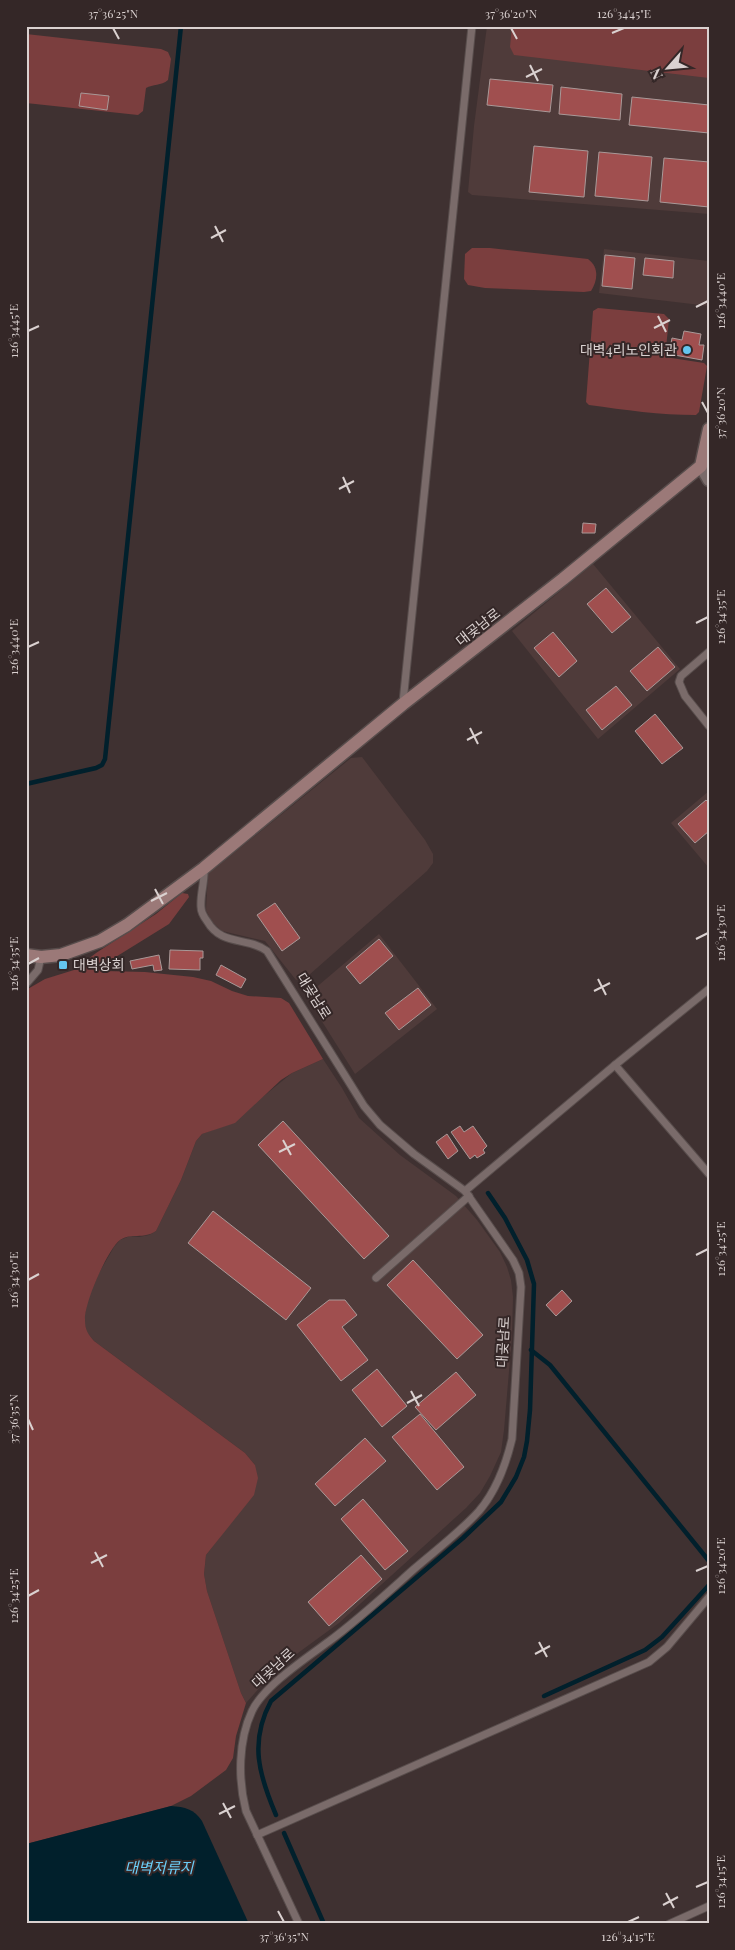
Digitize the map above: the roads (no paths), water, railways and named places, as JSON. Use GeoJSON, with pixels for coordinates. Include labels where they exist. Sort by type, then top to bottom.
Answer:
{"type":"FeatureCollection","features":[{"type":"Feature","properties":{"kind":"street"},"geometry":{"type":"LineString","coordinates":[[709,429],[701,466],[709,480]]}},
{"type":"Feature","properties":{"kind":"street","name":"대곶남로"},"geometry":{"type":"LineString","coordinates":[[26,955],[41,957],[61,955],[100,941],[127,925],[204,868],[403,704],[563,579],[701,466]]}},
{"type":"Feature","properties":{"kind":"lane"},"geometry":{"type":"LineString","coordinates":[[403,704],[472,26]]}},
{"type":"Feature","properties":{"kind":"lane"},"geometry":{"type":"LineString","coordinates":[[709,652],[681,676],[679,682],[685,696],[709,726]]}},
{"type":"Feature","properties":{"kind":"lane","name":"대곶남로"},"geometry":{"type":"LineString","coordinates":[[204,868],[205,881],[201,907],[209,925],[224,938],[260,946],[267,951],[364,1106],[380,1125],[414,1154],[467,1194],[512,1260],[519,1273],[521,1287],[512,1439],[507,1459],[491,1493],[480,1510],[459,1531],[342,1632],[261,1697],[253,1710],[247,1727],[242,1750],[242,1796],[246,1811],[298,1924]]}},
{"type":"Feature","properties":{"kind":"lane"},"geometry":{"type":"LineString","coordinates":[[26,984],[38,970],[41,957]]}},
{"type":"Feature","properties":{"kind":"lane"},"geometry":{"type":"LineString","coordinates":[[376,1278],[467,1194],[614,1065],[709,989]]}},
{"type":"Feature","properties":{"kind":"lane"},"geometry":{"type":"LineString","coordinates":[[614,1065],[709,1174]]}},
{"type":"Feature","properties":{"kind":"lane"},"geometry":{"type":"LineString","coordinates":[[257,1835],[648,1662],[667,1647],[709,1597]]}},
{"type":"Feature","properties":{"kind":"lane"},"geometry":{"type":"LineString","coordinates":[[669,1924],[709,1906]]}},
{"type":"Feature","properties":{"kind":"water","name":"대벽저류지"},"geometry":{"type":"Polygon","coordinates":[[[171,1806],[189,1809],[202,1821],[249,1924],[26,1924],[26,1844],[171,1806]]]}},
{"type":"Feature","properties":{"kind":"waterway"},"geometry":{"type":"LineString","coordinates":[[26,784],[96,768],[102,765],[105,759],[181,26]]}},
{"type":"Feature","properties":{"kind":"waterway"},"geometry":{"type":"LineString","coordinates":[[276,1815],[261,1772],[258,1745],[264,1716],[271,1701],[463,1538],[501,1502],[516,1477],[524,1457],[530,1410],[534,1284],[527,1260],[505,1218],[488,1193]]}},
{"type":"Feature","properties":{"kind":"waterway"},"geometry":{"type":"LineString","coordinates":[[531,1350],[550,1365],[709,1561]]}},
{"type":"Feature","properties":{"kind":"waterway"},"geometry":{"type":"LineString","coordinates":[[544,1696],[645,1650],[662,1637],[709,1585]]}},
{"type":"Feature","properties":{"kind":"waterway"},"geometry":{"type":"LineString","coordinates":[[284,1833],[324,1924]]}},
{"type":"Feature","properties":{"kind":"place","name":"대벽4리노인회관"},"geometry":{"type":"Point","coordinates":[687,350]}},
{"type":"Feature","properties":{"kind":"place","name":"대벽상회"},"geometry":{"type":"Point","coordinates":[63,965]}}]}
